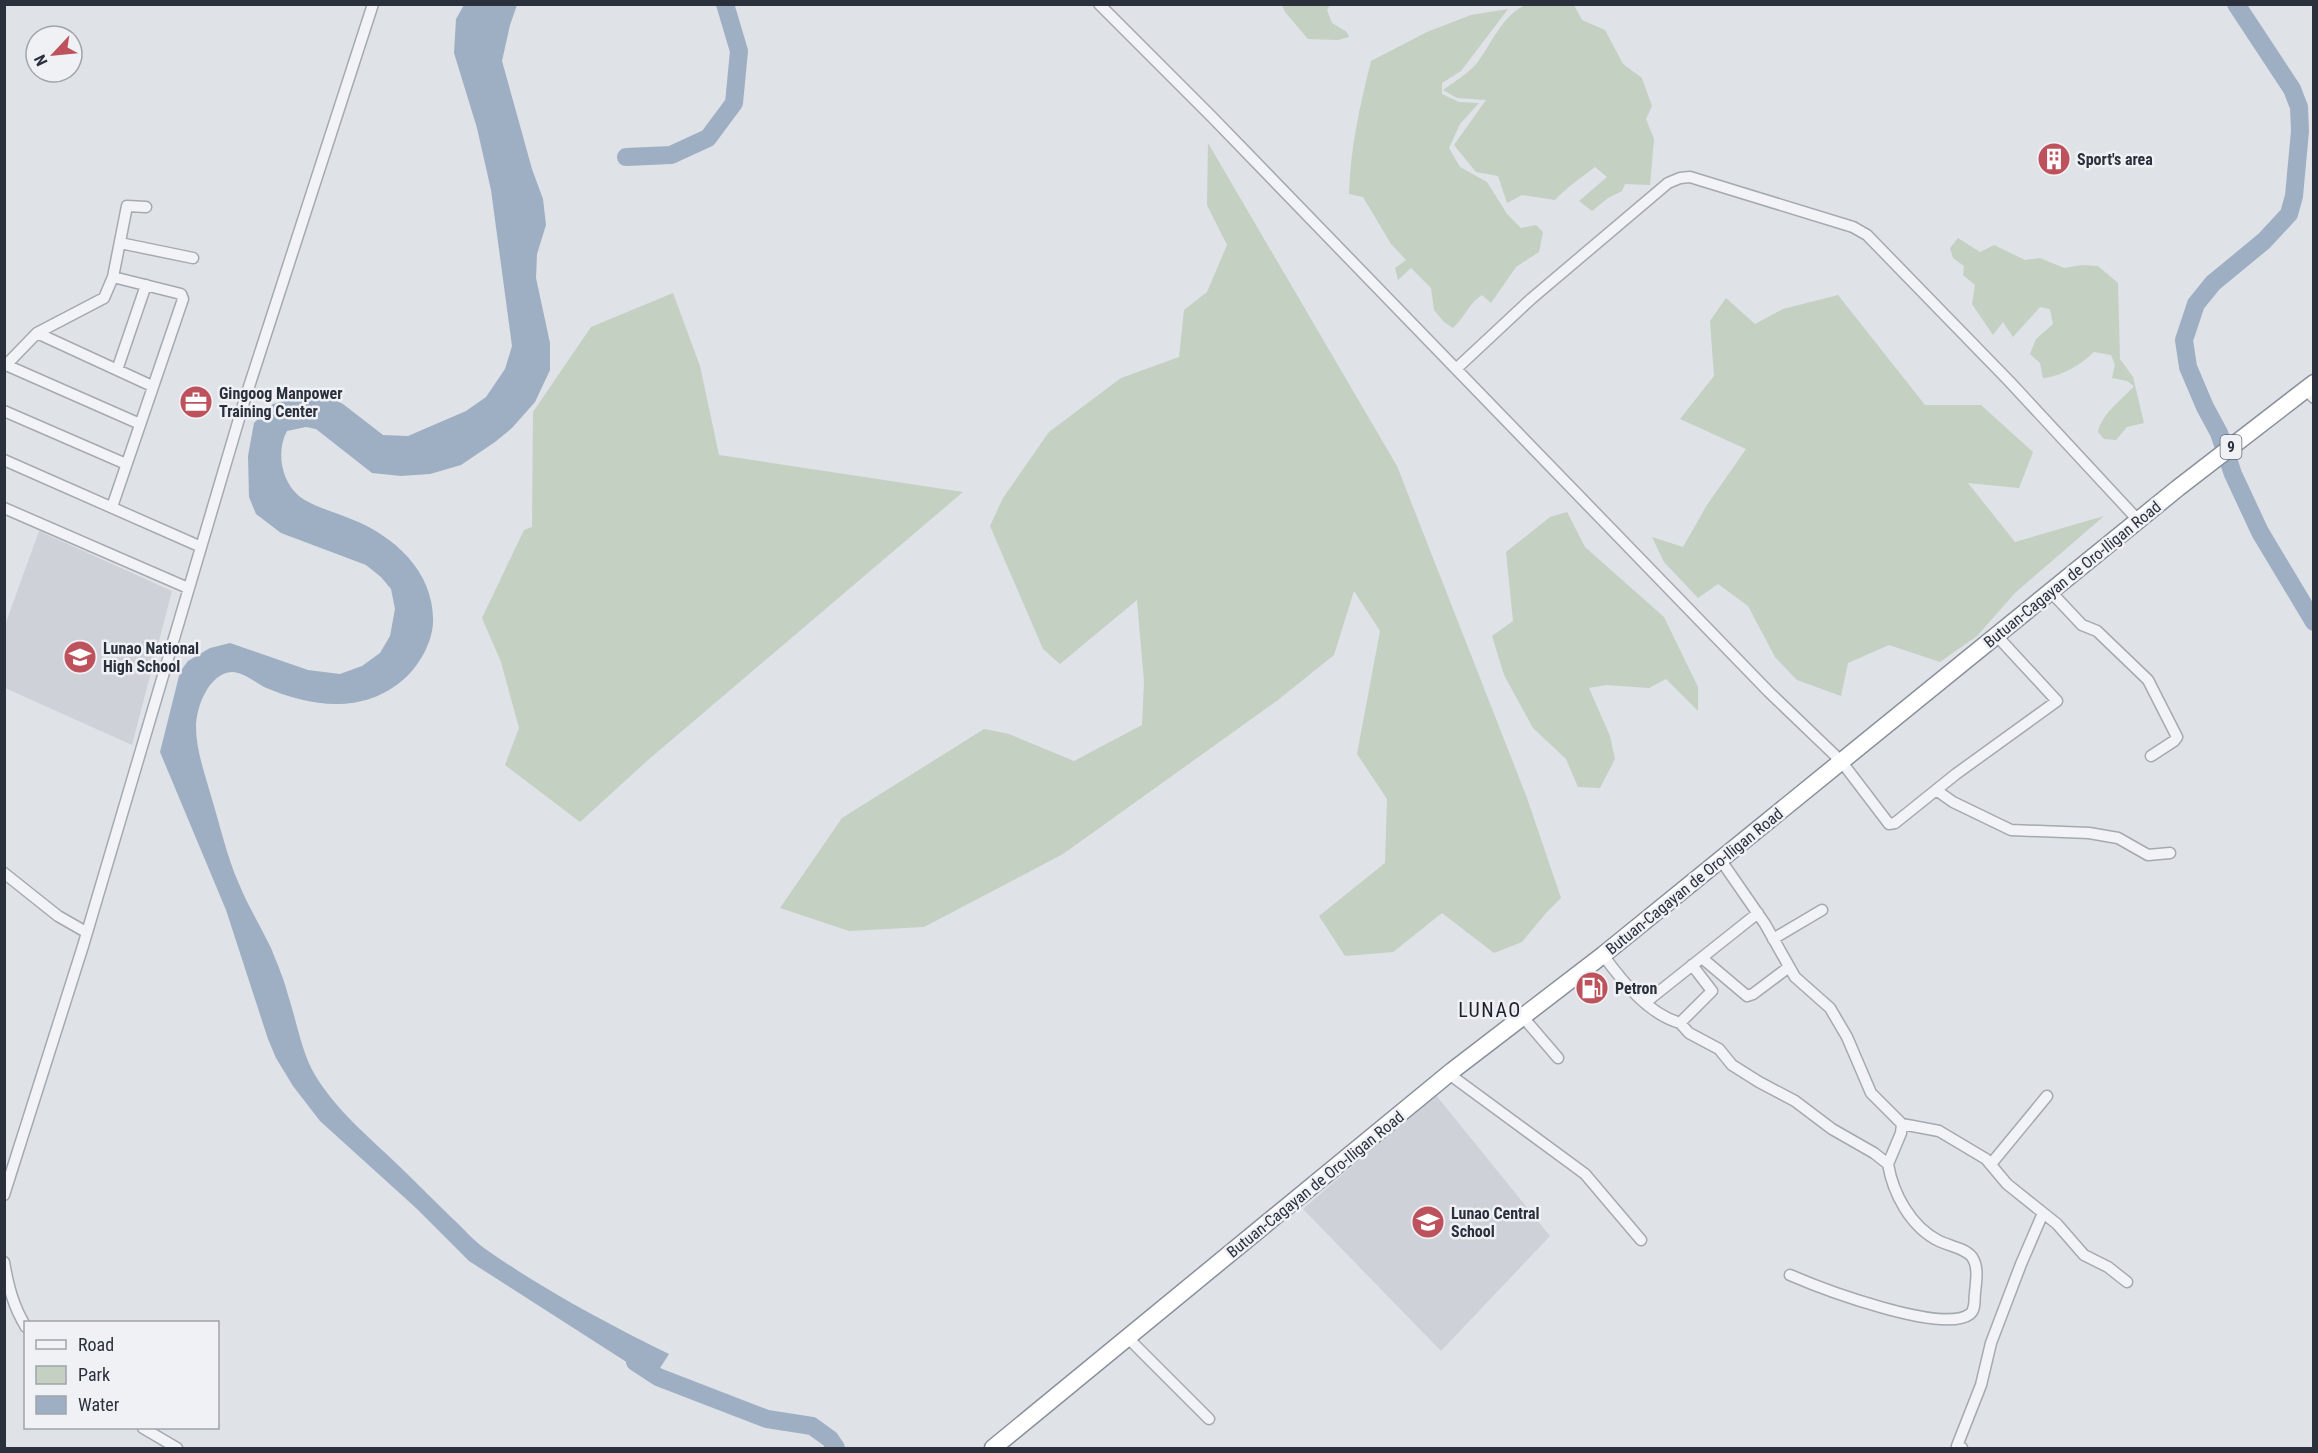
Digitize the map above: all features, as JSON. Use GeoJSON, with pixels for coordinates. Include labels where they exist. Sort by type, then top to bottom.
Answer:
{"type":"FeatureCollection","features":[{"type":"Feature","properties":{"kind":"highway","name":"Butuan-Cagayan de Oro-Iligan Road"},"geometry":{"type":"LineString","coordinates":[[993,1449],[1449,1074],[1603,955],[2138,520],[2283,407],[2311,390]]}},
{"type":"Feature","properties":{"kind":"street"},"geometry":{"type":"LineString","coordinates":[[4,1195],[86,932],[247,391],[373,4]]}},
{"type":"Feature","properties":{"kind":"street"},"geometry":{"type":"LineString","coordinates":[[1099,4],[1212,117],[1769,692],[1841,761],[1889,824],[1896,823],[1936,790],[2057,701],[1996,635]]}},
{"type":"Feature","properties":{"kind":"street"},"geometry":{"type":"LineString","coordinates":[[1456,369],[1531,299],[1668,183],[1690,177],[1853,227],[1867,235],[2009,381],[2138,520]]}},
{"type":"Feature","properties":{"kind":"street"},"geometry":{"type":"LineString","coordinates":[[140,424],[5,365],[37,333],[99,302],[106,295],[113,277],[127,206],[146,207]]}},
{"type":"Feature","properties":{"kind":"street"},"geometry":{"type":"LineString","coordinates":[[120,243],[193,258]]}},
{"type":"Feature","properties":{"kind":"street"},"geometry":{"type":"LineString","coordinates":[[112,507],[183,299],[181,294],[113,277]]}},
{"type":"Feature","properties":{"kind":"street"},"geometry":{"type":"LineString","coordinates":[[117,370],[146,285]]}},
{"type":"Feature","properties":{"kind":"street"},"geometry":{"type":"LineString","coordinates":[[37,333],[152,386]]}},
{"type":"Feature","properties":{"kind":"street"},"geometry":{"type":"LineString","coordinates":[[4,411],[126,464]]}},
{"type":"Feature","properties":{"kind":"street"},"geometry":{"type":"LineString","coordinates":[[4,460],[199,546]]}},
{"type":"Feature","properties":{"kind":"street"},"geometry":{"type":"LineString","coordinates":[[4,508],[188,588]]}},
{"type":"Feature","properties":{"kind":"street"},"geometry":{"type":"LineString","coordinates":[[2050,591],[2086,628],[2097,631],[2142,673],[2156,691],[2177,737],[2151,756]]}},
{"type":"Feature","properties":{"kind":"street"},"geometry":{"type":"LineString","coordinates":[[1936,790],[1953,802],[2011,830],[2089,834],[2118,838],[2148,855],[2170,853]]}},
{"type":"Feature","properties":{"kind":"street"},"geometry":{"type":"LineString","coordinates":[[1720,859],[1758,913],[1801,984],[1830,1008],[1847,1036],[1871,1093],[1902,1124],[1939,1131],[1991,1164],[2007,1184],[2057,1224],[2084,1256],[2108,1267],[2127,1282]]}},
{"type":"Feature","properties":{"kind":"street"},"geometry":{"type":"LineString","coordinates":[[4,873],[52,912],[86,932]]}},
{"type":"Feature","properties":{"kind":"street"},"geometry":{"type":"LineString","coordinates":[[1773,939],[1822,910]]}},
{"type":"Feature","properties":{"kind":"street"},"geometry":{"type":"LineString","coordinates":[[1646,1002],[1758,913]]}},
{"type":"Feature","properties":{"kind":"street"},"geometry":{"type":"LineString","coordinates":[[1603,955],[1620,979],[1667,1019],[1680,1023],[1689,1033],[1719,1049],[1732,1065],[1795,1101],[1833,1129],[1888,1164],[1899,1199],[1914,1220],[1932,1237],[1973,1258],[1976,1266],[1974,1307],[1970,1314],[1951,1319],[1915,1316],[1857,1300],[1790,1275]]}},
{"type":"Feature","properties":{"kind":"street"},"geometry":{"type":"LineString","coordinates":[[1702,958],[1747,996],[1789,967]]}},
{"type":"Feature","properties":{"kind":"street"},"geometry":{"type":"LineString","coordinates":[[1680,1023],[1712,991],[1692,965]]}},
{"type":"Feature","properties":{"kind":"street"},"geometry":{"type":"LineString","coordinates":[[1522,1016],[1558,1058]]}},
{"type":"Feature","properties":{"kind":"street"},"geometry":{"type":"LineString","coordinates":[[1449,1074],[1585,1174],[1641,1240]]}},
{"type":"Feature","properties":{"kind":"street"},"geometry":{"type":"LineString","coordinates":[[1991,1164],[2047,1096]]}},
{"type":"Feature","properties":{"kind":"street"},"geometry":{"type":"LineString","coordinates":[[1888,1164],[1902,1124]]}},
{"type":"Feature","properties":{"kind":"street"},"geometry":{"type":"LineString","coordinates":[[1962,1449],[1957,1446],[1981,1385],[1991,1342],[2043,1213]]}},
{"type":"Feature","properties":{"kind":"street"},"geometry":{"type":"LineString","coordinates":[[4,1262],[8,1286],[24,1324]]}},
{"type":"Feature","properties":{"kind":"street"},"geometry":{"type":"LineString","coordinates":[[1127,1337],[1209,1419]]}},
{"type":"Feature","properties":{"kind":"street"},"geometry":{"type":"LineString","coordinates":[[145,1429],[177,1449]]}},
{"type":"Feature","properties":{"kind":"shaded area","name":"Lunao National High School"},"geometry":{"type":"Polygon","coordinates":[[[39,531],[172,591],[132,745],[5,688],[5,625],[39,531]]]}},
{"type":"Feature","properties":{"kind":"shaded area","name":"Lunao Central School"},"geometry":{"type":"Polygon","coordinates":[[[1435,1094],[1550,1236],[1441,1351],[1303,1209],[1435,1094]]]}},
{"type":"Feature","properties":{"kind":"green space"},"geometry":{"type":"Polygon","coordinates":[[[1282,5],[1330,5],[1327,10],[1332,23],[1347,32],[1349,37],[1338,40],[1308,39],[1285,12],[1282,5]]]}},
{"type":"Feature","properties":{"kind":"green space"},"geometry":{"type":"Polygon","coordinates":[[[1525,5],[1574,5],[1582,20],[1605,30],[1623,64],[1642,78],[1652,106],[1646,119],[1654,139],[1650,185],[1625,184],[1622,191],[1608,198],[1592,211],[1579,201],[1607,177],[1595,167],[1555,200],[1522,195],[1507,203],[1498,176],[1476,172],[1454,145],[1486,100],[1457,98],[1443,90],[1474,67],[1503,23],[1525,5]]]}},
{"type":"Feature","properties":{"kind":"green space"},"geometry":{"type":"Polygon","coordinates":[[[1508,9],[1461,71],[1442,83],[1442,94],[1459,102],[1479,103],[1460,124],[1449,148],[1460,167],[1487,182],[1507,214],[1521,228],[1536,225],[1543,232],[1539,252],[1516,267],[1491,303],[1482,295],[1453,328],[1444,322],[1434,310],[1431,288],[1411,268],[1398,280],[1395,268],[1406,260],[1391,244],[1363,197],[1349,194],[1356,127],[1371,61],[1427,32],[1471,15],[1508,9]]]}},
{"type":"Feature","properties":{"kind":"green space"},"geometry":{"type":"Polygon","coordinates":[[[1208,143],[1397,466],[1527,798],[1561,898],[1522,942],[1494,953],[1442,913],[1393,952],[1345,956],[1319,916],[1385,863],[1387,799],[1357,754],[1380,631],[1354,591],[1334,655],[1278,700],[1063,854],[924,927],[849,931],[780,908],[842,818],[984,729],[1009,734],[1074,761],[1142,725],[1144,682],[1137,600],[1060,664],[1043,649],[990,526],[1003,498],[1049,432],[1121,378],[1179,357],[1184,310],[1207,292],[1227,245],[1207,205],[1208,143]]]}},
{"type":"Feature","properties":{"kind":"green space"},"geometry":{"type":"Polygon","coordinates":[[[1958,238],[1980,252],[1994,245],[2025,260],[2040,258],[2064,268],[2082,265],[2098,266],[2118,283],[2120,359],[2133,377],[2144,423],[2127,427],[2116,440],[2104,439],[2098,432],[2103,419],[2134,386],[2127,381],[2112,378],[2115,365],[2111,355],[2094,352],[2070,369],[2043,378],[2040,363],[2030,354],[2036,339],[2053,324],[2050,309],[2040,307],[2013,337],[2003,322],[1993,335],[1972,304],[1975,285],[1963,275],[1964,266],[1953,258],[1950,248],[1958,238]]]}},
{"type":"Feature","properties":{"kind":"green space"},"geometry":{"type":"Polygon","coordinates":[[[673,293],[700,366],[719,455],[963,492],[648,760],[580,822],[505,765],[519,728],[501,662],[482,618],[524,530],[532,527],[533,412],[591,327],[673,293]]]}},
{"type":"Feature","properties":{"kind":"green space"},"geometry":{"type":"Polygon","coordinates":[[[1838,295],[1925,405],[1981,405],[2033,452],[2019,488],[1968,483],[2015,542],[2104,516],[2015,593],[1977,636],[1940,662],[1889,645],[1848,663],[1841,696],[1797,680],[1775,657],[1748,606],[1718,584],[1698,598],[1664,562],[1652,537],[1683,547],[1707,505],[1746,449],[1680,419],[1714,376],[1710,321],[1726,298],[1755,324],[1783,309],[1838,295]]]}},
{"type":"Feature","properties":{"kind":"green space"},"geometry":{"type":"Polygon","coordinates":[[[1567,512],[1585,547],[1664,617],[1698,687],[1698,711],[1666,679],[1649,688],[1606,685],[1589,688],[1610,736],[1615,759],[1600,788],[1578,787],[1566,759],[1533,728],[1504,675],[1492,636],[1513,621],[1506,552],[1550,517],[1567,512]]]}},
{"type":"Feature","properties":{"kind":"water"},"geometry":{"type":"Polygon","coordinates":[[[464,5],[517,5],[502,61],[532,169],[543,199],[546,225],[537,254],[536,278],[550,343],[550,370],[535,402],[512,428],[461,465],[430,474],[401,476],[372,473],[316,429],[306,427],[287,431],[281,456],[284,474],[293,490],[311,503],[367,526],[397,546],[420,573],[427,588],[432,605],[432,631],[420,661],[410,674],[388,690],[354,703],[318,703],[300,699],[264,687],[240,674],[232,672],[224,674],[217,678],[205,692],[201,701],[196,727],[198,744],[227,852],[246,900],[271,948],[306,1056],[323,1088],[353,1122],[484,1248],[575,1305],[669,1354],[653,1379],[469,1261],[416,1208],[320,1121],[293,1086],[276,1058],[226,910],[160,752],[180,672],[188,661],[210,648],[230,643],[308,670],[340,674],[362,666],[380,653],[390,636],[395,609],[391,589],[381,577],[366,565],[281,533],[256,514],[249,497],[248,456],[254,423],[273,404],[298,397],[322,394],[343,404],[383,435],[408,436],[466,411],[486,397],[505,369],[512,346],[491,190],[477,128],[454,53],[456,19],[464,5]]]}},
{"type":"Feature","properties":{"kind":"waterway"},"geometry":{"type":"LineString","coordinates":[[626,157],[671,155],[708,138],[734,103],[739,51],[725,4]]}},
{"type":"Feature","properties":{"kind":"waterway"},"geometry":{"type":"LineString","coordinates":[[2236,4],[2292,89],[2299,107],[2300,131],[2294,196],[2289,214],[2264,241],[2213,283],[2196,304],[2184,340],[2188,367],[2219,433],[2233,474],[2260,532],[2314,622]]}},
{"type":"Feature","properties":{"kind":"waterway"},"geometry":{"type":"LineString","coordinates":[[635,1362],[658,1377],[767,1419],[812,1426],[830,1439],[836,1448]]}},
{"type":"Feature","properties":{"kind":"place","name":"Sport's area"},"geometry":{"type":"Point","coordinates":[2054,159]}},
{"type":"Feature","properties":{"kind":"place","name":"Gingoog Manpower Training Center"},"geometry":{"type":"Point","coordinates":[196,402]}},
{"type":"Feature","properties":{"kind":"place","name":"Lunao National High School"},"geometry":{"type":"Point","coordinates":[80,657]}},
{"type":"Feature","properties":{"kind":"place","name":"Petron"},"geometry":{"type":"Point","coordinates":[1592,988]}},
{"type":"Feature","properties":{"kind":"place","name":"Lunao Central School"},"geometry":{"type":"Point","coordinates":[1428,1222]}},
{"type":"Feature","properties":{"kind":"district","name":"LUNAO"},"geometry":{"type":"Point","coordinates":[1490,1010]}}]}
